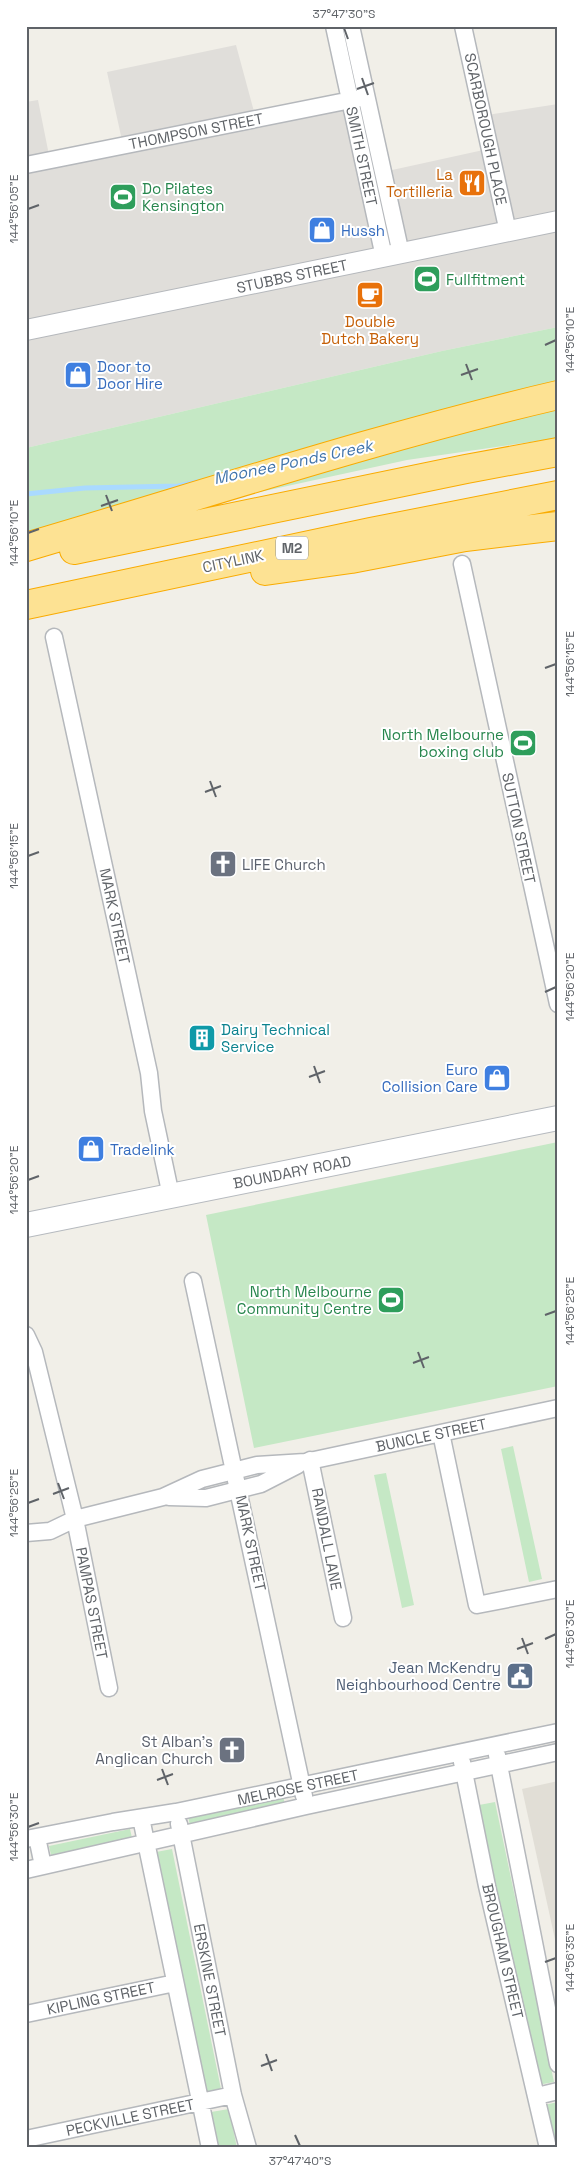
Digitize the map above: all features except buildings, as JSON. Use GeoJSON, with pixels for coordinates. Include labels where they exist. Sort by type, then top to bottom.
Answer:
{"type":"FeatureCollection","features":[{"type":"Feature","properties":{"kind":"highway"},"geometry":{"type":"LineString","coordinates":[[26,547],[250,480],[513,405],[558,395]]}},
{"type":"Feature","properties":{"kind":"highway"},"geometry":{"type":"LineString","coordinates":[[26,560],[466,468],[558,452]]}},
{"type":"Feature","properties":{"kind":"highway","name":"CITYLINK"},"geometry":{"type":"LineString","coordinates":[[28,605],[370,532],[558,495]]}},
{"type":"Feature","properties":{"kind":"highway"},"geometry":{"type":"LineString","coordinates":[[28,605],[351,559],[465,537],[558,526]]}},
{"type":"Feature","properties":{"kind":"main road","name":"BOUNDARY ROAD"},"geometry":{"type":"LineString","coordinates":[[26,1225],[558,1118]]}},
{"type":"Feature","properties":{"kind":"street","name":"SMITH STREET"},"geometry":{"type":"LineString","coordinates":[[334,26],[350,100],[392,255]]}},
{"type":"Feature","properties":{"kind":"street","name":"SMITH STREET"},"geometry":{"type":"LineString","coordinates":[[351,26],[366,97],[392,255]]}},
{"type":"Feature","properties":{"kind":"street","name":"SCARBOROUGH PLACE"},"geometry":{"type":"LineString","coordinates":[[463,26],[508,232]]}},
{"type":"Feature","properties":{"kind":"street","name":"THOMPSON STREET"},"geometry":{"type":"LineString","coordinates":[[26,165],[366,97]]}},
{"type":"Feature","properties":{"kind":"street","name":"STUBBS STREET"},"geometry":{"type":"LineString","coordinates":[[26,330],[558,222]]}},
{"type":"Feature","properties":{"kind":"street","name":"SUTTON STREET"},"geometry":{"type":"LineString","coordinates":[[462,564],[558,1004]]}},
{"type":"Feature","properties":{"kind":"street","name":"MARK STREET"},"geometry":{"type":"LineString","coordinates":[[54,637],[147,1064],[153,1111],[171,1196]]}},
{"type":"Feature","properties":{"kind":"street","name":"MARK STREET"},"geometry":{"type":"LineString","coordinates":[[193,1281],[236,1471],[306,1806]]}},
{"type":"Feature","properties":{"kind":"street","name":"PAMPAS STREET"},"geometry":{"type":"LineString","coordinates":[[27,1336],[34,1352],[75,1518],[109,1688]]}},
{"type":"Feature","properties":{"kind":"street","name":"BUNCLE STREET"},"geometry":{"type":"LineString","coordinates":[[26,1533],[50,1531],[75,1518],[163,1497],[202,1479],[257,1465],[307,1461],[558,1408]]}},
{"type":"Feature","properties":{"kind":"street"},"geometry":{"type":"LineString","coordinates":[[442,1433],[478,1605],[558,1589]]}},
{"type":"Feature","properties":{"kind":"street","name":"BUNCLE STREET"},"geometry":{"type":"LineString","coordinates":[[163,1497],[206,1498],[261,1484],[307,1461]]}},
{"type":"Feature","properties":{"kind":"street","name":"RANDALL LANE"},"geometry":{"type":"LineString","coordinates":[[307,1461],[342,1618]]}},
{"type":"Feature","properties":{"kind":"street","name":"MELROSE STREET"},"geometry":{"type":"LineString","coordinates":[[43,1866],[32,1838],[176,1812],[558,1732]]}},
{"type":"Feature","properties":{"kind":"street","name":"BROUGHAM STREET"},"geometry":{"type":"LineString","coordinates":[[495,1746],[558,2064]]}},
{"type":"Feature","properties":{"kind":"street","name":"MELROSE STREET"},"geometry":{"type":"LineString","coordinates":[[26,1870],[306,1806],[558,1752]]}},
{"type":"Feature","properties":{"kind":"street","name":"BROUGHAM STREET"},"geometry":{"type":"LineString","coordinates":[[460,1754],[487,1886],[548,2148]]}},
{"type":"Feature","properties":{"kind":"street","name":"ERSKINE STREET"},"geometry":{"type":"LineString","coordinates":[[176,1812],[234,2095],[248,2148]]}},
{"type":"Feature","properties":{"kind":"street"},"geometry":{"type":"LineString","coordinates":[[141,1818],[210,2148]]}},
{"type":"Feature","properties":{"kind":"street","name":"KIPLING STREET"},"geometry":{"type":"LineString","coordinates":[[26,2014],[175,1982]]}},
{"type":"Feature","properties":{"kind":"street"},"geometry":{"type":"LineString","coordinates":[[536,2096],[558,2091]]}},
{"type":"Feature","properties":{"kind":"street","name":"PECKVILLE STREET"},"geometry":{"type":"LineString","coordinates":[[26,2139],[234,2095]]}},
{"type":"Feature","properties":{"kind":"shaded area"},"geometry":{"type":"Polygon","coordinates":[[[236,45],[256,119],[366,97],[383,172],[488,149],[480,116],[558,104],[558,327],[442,351],[26,448],[26,102],[38,100],[50,160],[123,145],[107,72],[236,45]]]}},
{"type":"Feature","properties":{"kind":"shaded area"},"geometry":{"type":"Polygon","coordinates":[[[558,1781],[558,1953],[522,1789],[558,1781]]]}},
{"type":"Feature","properties":{"kind":"green space"},"geometry":{"type":"Polygon","coordinates":[[[558,327],[558,438],[407,460],[26,543],[26,448],[442,351],[558,327]]]}},
{"type":"Feature","properties":{"kind":"green space","name":"North Melbourne Community Centre"},"geometry":{"type":"Polygon","coordinates":[[[558,1142],[558,1386],[254,1448],[206,1215],[558,1142]]]}},
{"type":"Feature","properties":{"kind":"green space"},"geometry":{"type":"Polygon","coordinates":[[[513,1446],[542,1579],[529,1582],[501,1449],[513,1446]]]}},
{"type":"Feature","properties":{"kind":"green space"},"geometry":{"type":"Polygon","coordinates":[[[386,1473],[414,1605],[402,1608],[374,1475],[386,1473]]]}},
{"type":"Feature","properties":{"kind":"green space"},"geometry":{"type":"Polygon","coordinates":[[[283,1795],[285,1805],[190,1826],[188,1816],[283,1795]]]}},
{"type":"Feature","properties":{"kind":"green space"},"geometry":{"type":"Polygon","coordinates":[[[495,1802],[554,2082],[538,2085],[479,1805],[495,1802]]]}},
{"type":"Feature","properties":{"kind":"green space"},"geometry":{"type":"Polygon","coordinates":[[[130,1829],[132,1838],[51,1855],[49,1846],[130,1829]]]}},
{"type":"Feature","properties":{"kind":"green space"},"geometry":{"type":"Polygon","coordinates":[[[172,1849],[221,2089],[205,2093],[156,1852],[172,1849]]]}},
{"type":"Feature","properties":{"kind":"green space"},"geometry":{"type":"Polygon","coordinates":[[[558,2102],[558,2148],[553,2148],[544,2105],[558,2102]]]}},
{"type":"Feature","properties":{"kind":"green space"},"geometry":{"type":"Polygon","coordinates":[[[229,2109],[237,2148],[218,2148],[211,2112],[229,2109]]]}},
{"type":"Feature","properties":{"kind":"waterway","name":"Moonee Ponds Creek"},"geometry":{"type":"LineString","coordinates":[[26,494],[85,488],[178,486],[197,482]]}},
{"type":"Feature","properties":{"kind":"place","name":"La Tortilleria"},"geometry":{"type":"Point","coordinates":[472,183]}},
{"type":"Feature","properties":{"kind":"place","name":"Do Pilates Kensington"},"geometry":{"type":"Point","coordinates":[123,197]}},
{"type":"Feature","properties":{"kind":"place","name":"Hussh"},"geometry":{"type":"Point","coordinates":[322,230]}},
{"type":"Feature","properties":{"kind":"place","name":"Fullfitment"},"geometry":{"type":"Point","coordinates":[427,279]}},
{"type":"Feature","properties":{"kind":"place","name":"Double Dutch Bakery"},"geometry":{"type":"Point","coordinates":[370,295]}},
{"type":"Feature","properties":{"kind":"place","name":"Door to Door Hire"},"geometry":{"type":"Point","coordinates":[78,375]}},
{"type":"Feature","properties":{"kind":"place","name":"North Melbourne boxing club"},"geometry":{"type":"Point","coordinates":[523,743]}},
{"type":"Feature","properties":{"kind":"place","name":"LIFE Church"},"geometry":{"type":"Point","coordinates":[223,864]}},
{"type":"Feature","properties":{"kind":"place","name":"Dairy Technical Service"},"geometry":{"type":"Point","coordinates":[202,1038]}},
{"type":"Feature","properties":{"kind":"place","name":"Euro Collision Care"},"geometry":{"type":"Point","coordinates":[497,1078]}},
{"type":"Feature","properties":{"kind":"place","name":"Tradelink"},"geometry":{"type":"Point","coordinates":[91,1149]}},
{"type":"Feature","properties":{"kind":"place","name":"North Melbourne Community Centre"},"geometry":{"type":"Point","coordinates":[391,1300]}},
{"type":"Feature","properties":{"kind":"place","name":"Jean McKendry Neighbourhood Centre"},"geometry":{"type":"Point","coordinates":[520,1676]}},
{"type":"Feature","properties":{"kind":"place","name":"St Alban's Anglican Church"},"geometry":{"type":"Point","coordinates":[232,1750]}}]}
